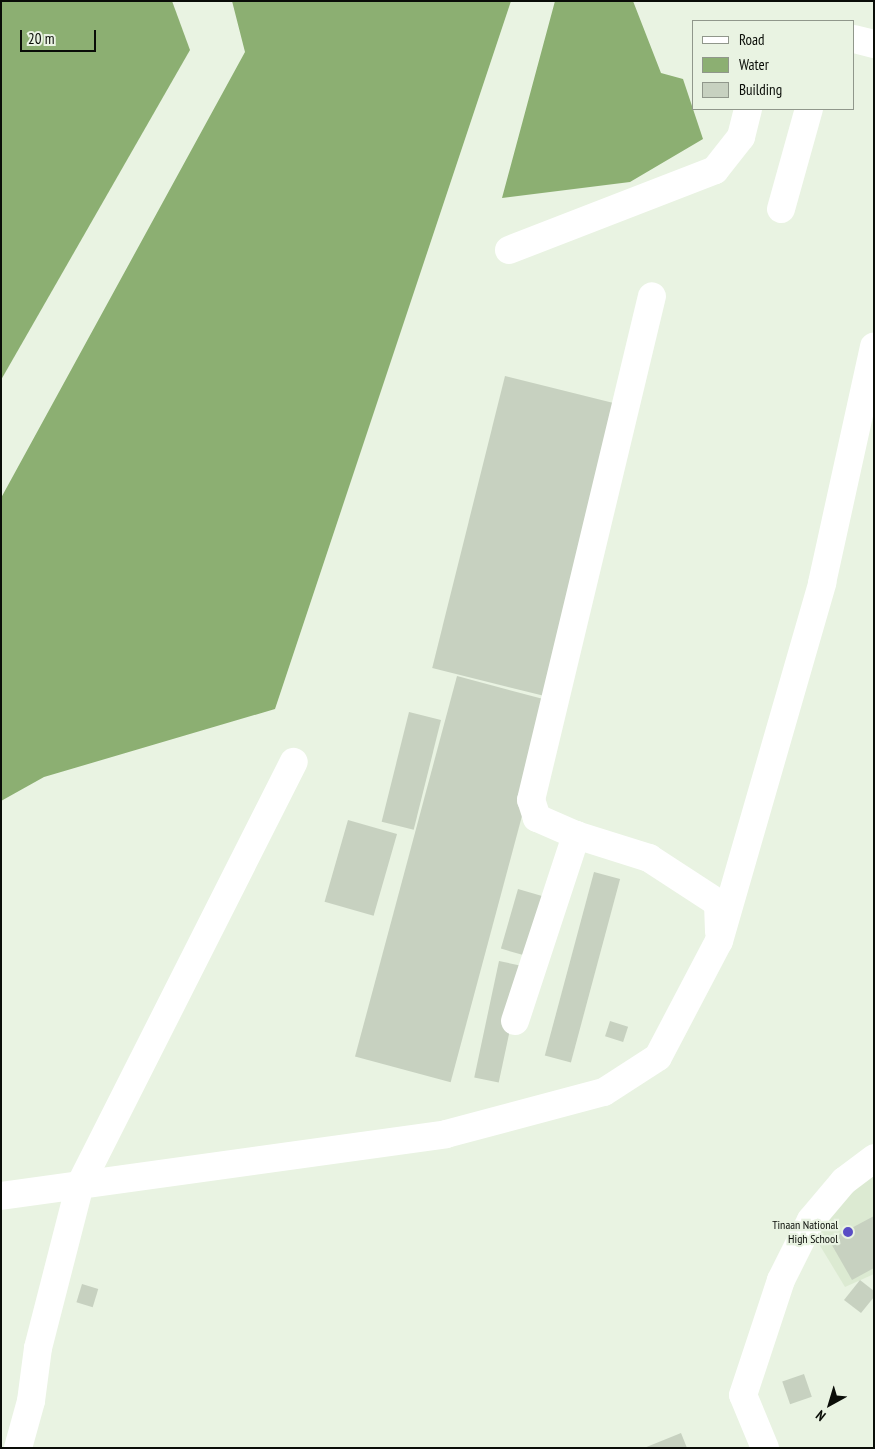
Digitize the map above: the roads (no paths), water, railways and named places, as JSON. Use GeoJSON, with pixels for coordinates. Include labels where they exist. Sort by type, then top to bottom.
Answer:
{"type":"FeatureCollection","features":[{"type":"Feature","properties":{"kind":"street"},"geometry":{"type":"LineString","coordinates":[[855,39],[874,44]]}},
{"type":"Feature","properties":{"kind":"street"},"geometry":{"type":"LineString","coordinates":[[509,250],[715,170],[741,137],[748,110]]}},
{"type":"Feature","properties":{"kind":"street"},"geometry":{"type":"LineString","coordinates":[[781,209],[809,110]]}},
{"type":"Feature","properties":{"kind":"street"},"geometry":{"type":"LineString","coordinates":[[652,296],[531,800],[536,818],[576,834],[649,858],[718,903],[719,941]]}},
{"type":"Feature","properties":{"kind":"street"},"geometry":{"type":"LineString","coordinates":[[1,1196],[446,1134],[604,1092],[658,1057],[719,941],[822,584],[874,347]]}},
{"type":"Feature","properties":{"kind":"street"},"geometry":{"type":"LineString","coordinates":[[18,1448],[31,1401],[38,1348],[80,1185],[294,762]]}},
{"type":"Feature","properties":{"kind":"street"},"geometry":{"type":"LineString","coordinates":[[515,1021],[576,834]]}},
{"type":"Feature","properties":{"kind":"street"},"geometry":{"type":"LineString","coordinates":[[765,1448],[743,1395],[780,1280],[811,1220],[844,1181],[874,1158]]}},
{"type":"Feature","properties":{"kind":"water"},"geometry":{"type":"Polygon","coordinates":[[[1,1],[172,1],[190,50],[1,380],[1,1]]]}},
{"type":"Feature","properties":{"kind":"water"},"geometry":{"type":"Polygon","coordinates":[[[232,1],[511,1],[275,709],[44,777],[1,801],[1,498],[245,52],[232,1]]]}},
{"type":"Feature","properties":{"kind":"water"},"geometry":{"type":"Polygon","coordinates":[[[555,1],[633,1],[661,73],[683,79],[703,139],[630,182],[502,198],[555,1]]]}},
{"type":"Feature","properties":{"kind":"place","name":"Tinaan National High School"},"geometry":{"type":"Point","coordinates":[848,1232]}}]}
